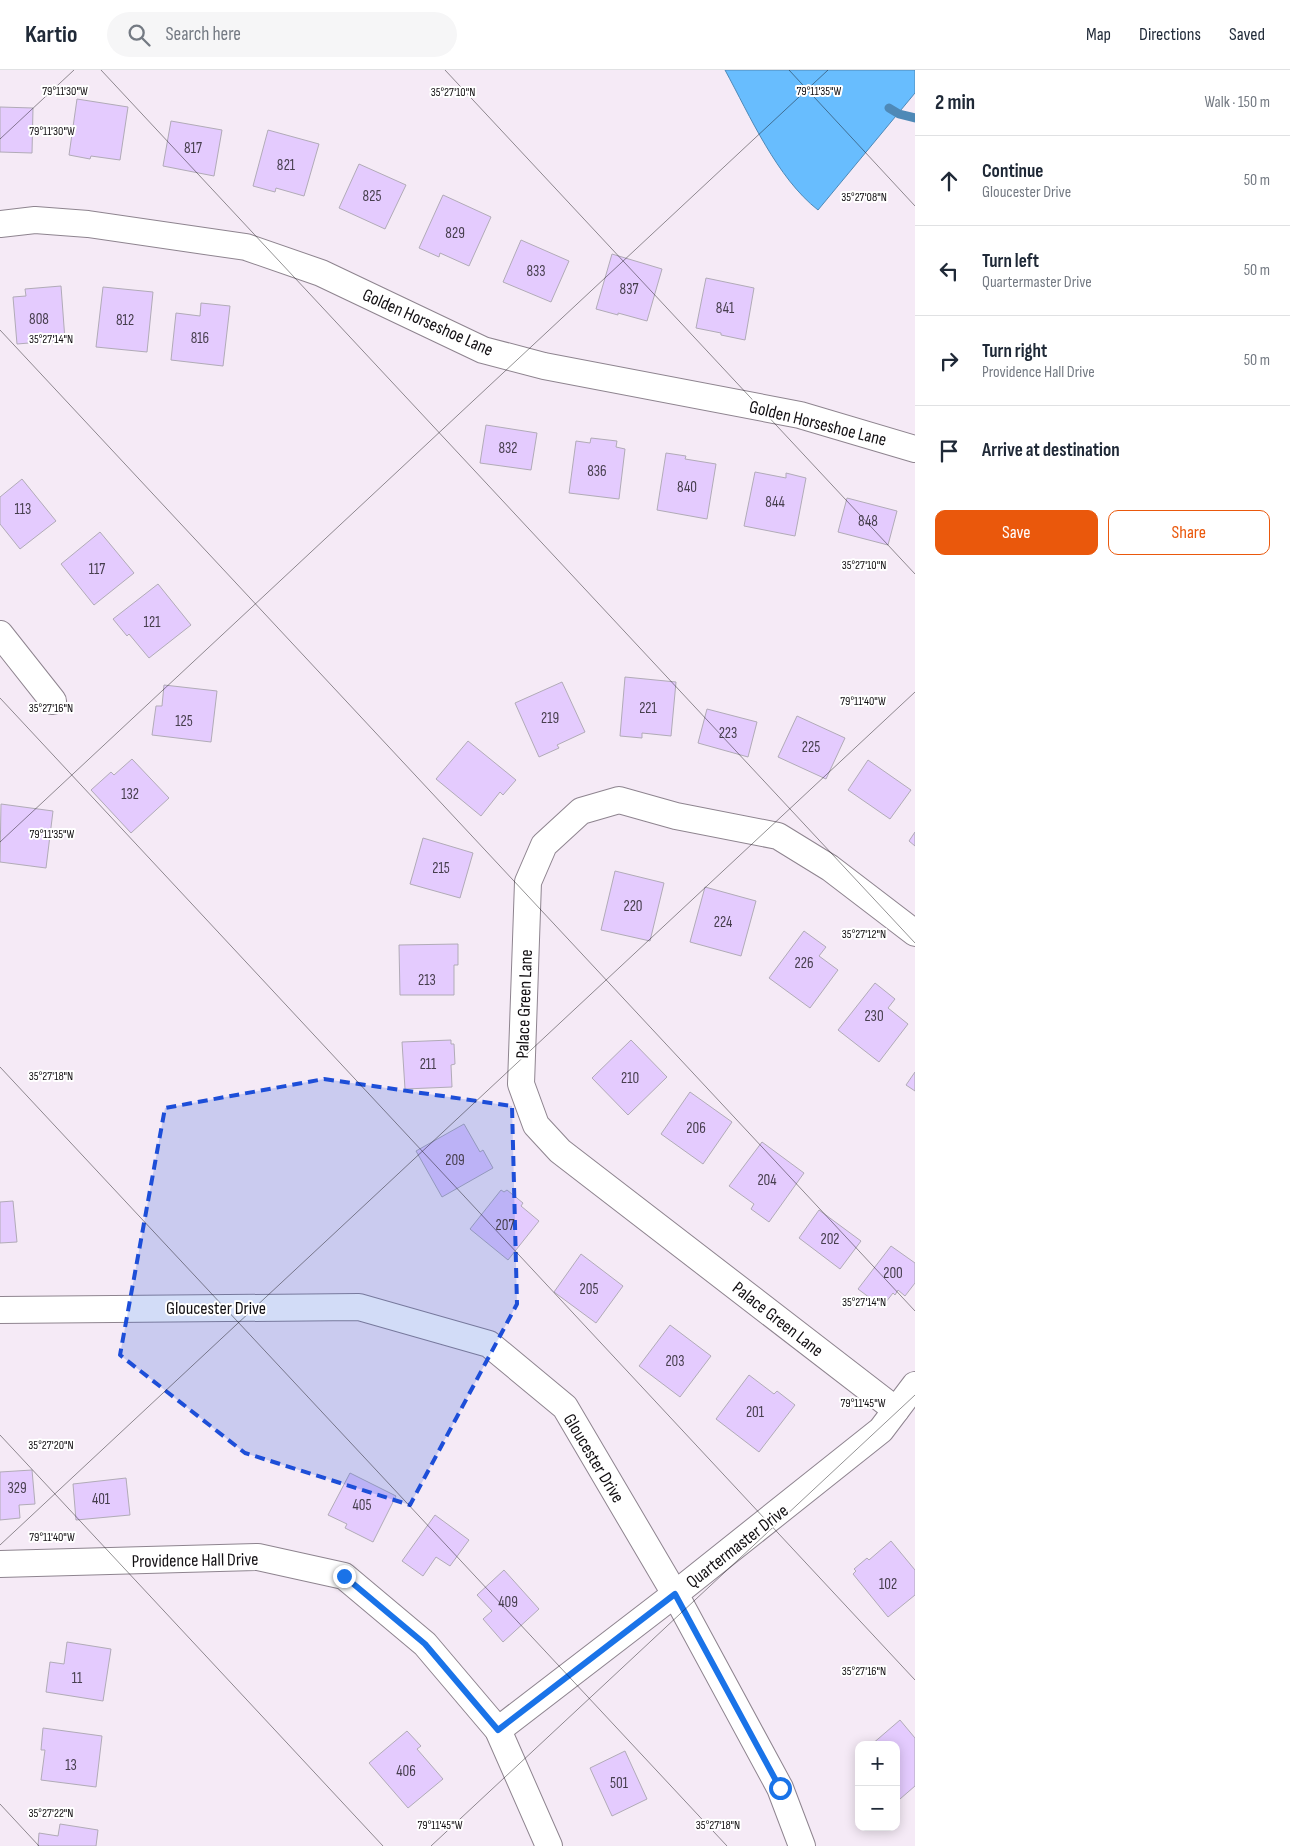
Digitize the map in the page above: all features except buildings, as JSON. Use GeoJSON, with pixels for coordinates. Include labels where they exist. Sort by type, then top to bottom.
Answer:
{"type":"FeatureCollection","features":[{"type":"Feature","properties":{"kind":"street","name":"Golden Horseshoe Lane"},"geometry":{"type":"LineString","coordinates":[[0,224],[35,220],[88,224],[246,247],[321,273],[483,350],[544,366],[800,415],[915,448]]}},
{"type":"Feature","properties":{"kind":"street"},"geometry":{"type":"LineString","coordinates":[[0,634],[53,701]]}},
{"type":"Feature","properties":{"kind":"street","name":"Palace Green Lane"},"geometry":{"type":"LineString","coordinates":[[896,1410],[560,1151],[536,1125],[521,1084],[528,882],[544,845],[581,811],[619,800],[676,816],[778,836],[830,868],[915,933]]}},
{"type":"Feature","properties":{"kind":"street","name":"Gloucester Drive"},"geometry":{"type":"LineString","coordinates":[[0,1310],[359,1307],[489,1344],[565,1407],[675,1594],[780,1788],[802,1846]]}},
{"type":"Feature","properties":{"kind":"street","name":"Quartermaster Drive"},"geometry":{"type":"LineString","coordinates":[[498,1730],[675,1594],[881,1430],[915,1385]]}},
{"type":"Feature","properties":{"kind":"street","name":"Providence Hall Drive"},"geometry":{"type":"LineString","coordinates":[[0,1564],[258,1557],[344,1576],[425,1644],[498,1730],[549,1846]]}},
{"type":"Feature","properties":{"kind":"highlighted area"},"geometry":{"type":"Polygon","coordinates":[[[324,1079],[512,1106],[517,1304],[410,1505],[245,1453],[120,1355],[165,1108],[324,1079]]]}},
{"type":"Feature","properties":{"kind":"water"},"geometry":{"type":"Polygon","coordinates":[[[725,70],[915,70],[915,93],[818,210],[803,197],[777,164],[725,70]]]}},
{"type":"Feature","properties":{"kind":"waterway"},"geometry":{"type":"LineString","coordinates":[[889,108],[899,114],[915,118]]}},
{"type":"Feature","properties":{"kind":"route"},"geometry":{"type":"LineString","coordinates":[[344,1576],[425,1644],[498,1730],[675,1594],[780,1788]]}}]}
